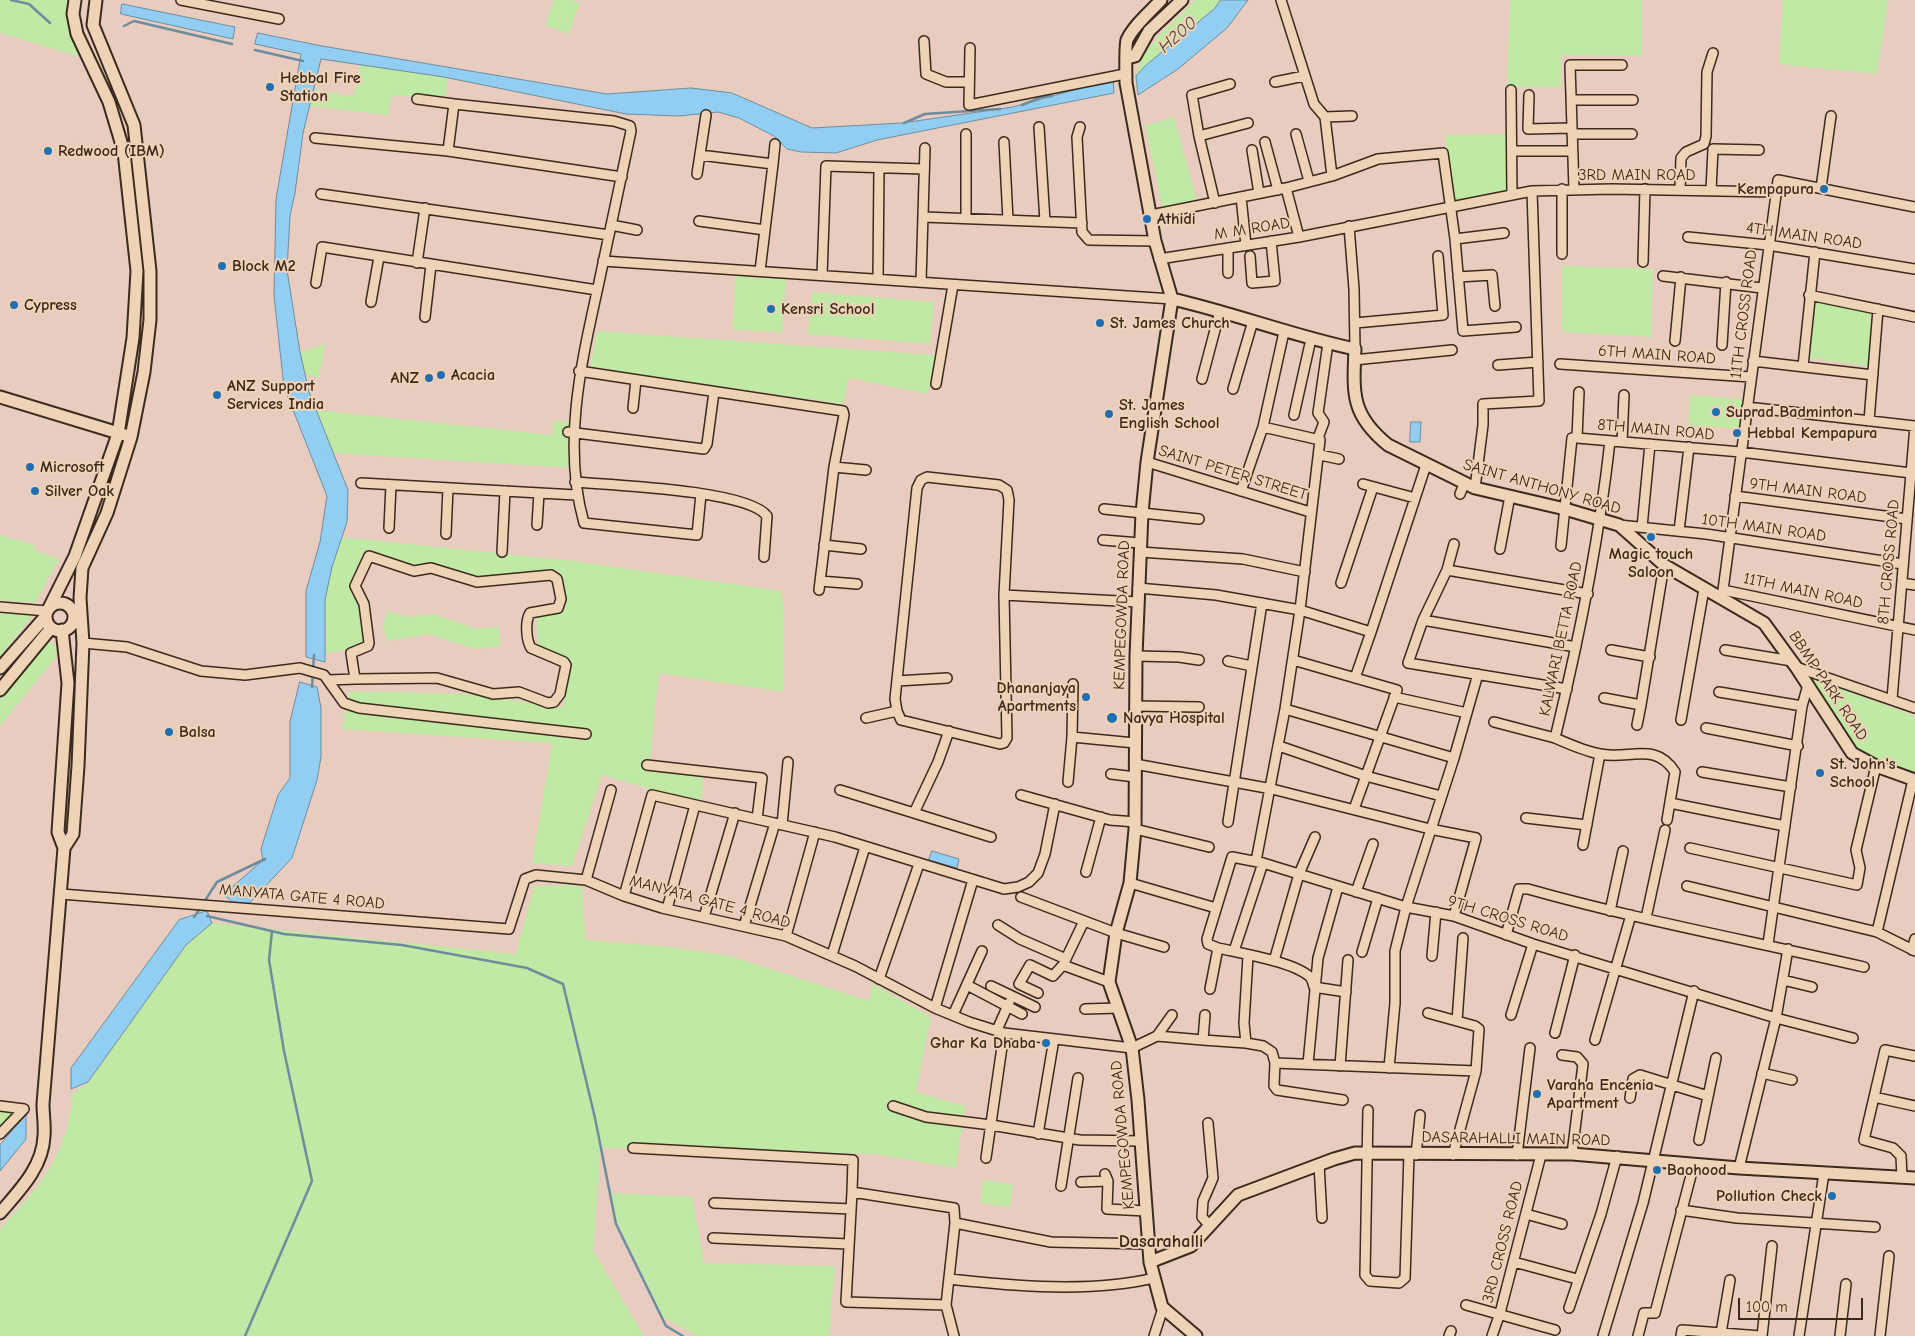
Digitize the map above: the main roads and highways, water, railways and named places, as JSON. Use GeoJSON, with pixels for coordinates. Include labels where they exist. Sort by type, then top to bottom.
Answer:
{"type":"FeatureCollection","features":[{"type":"Feature","properties":{"kind":"water"},"geometry":{"type":"Polygon","coordinates":[[[1221,0],[1248,0],[1227,28],[1178,69],[1138,95],[1136,76],[1145,66],[1214,9],[1221,0]]]}},
{"type":"Feature","properties":{"kind":"water"},"geometry":{"type":"Polygon","coordinates":[[[122,4],[235,27],[233,39],[121,14],[122,4]]]}},
{"type":"Feature","properties":{"kind":"water"},"geometry":{"type":"Polygon","coordinates":[[[258,33],[322,46],[607,94],[691,88],[732,93],[812,128],[902,123],[1013,107],[1113,79],[1114,93],[877,140],[836,153],[801,152],[787,149],[774,136],[739,118],[718,112],[679,116],[626,114],[444,77],[321,59],[303,133],[290,216],[287,270],[300,352],[309,392],[348,490],[347,522],[332,567],[325,600],[325,662],[306,657],[306,591],[320,542],[327,496],[284,387],[274,296],[276,199],[301,54],[255,44],[258,33]]]}},
{"type":"Feature","properties":{"kind":"water"},"geometry":{"type":"Polygon","coordinates":[[[1411,422],[1421,422],[1420,442],[1410,442],[1411,422]]]}},
{"type":"Feature","properties":{"kind":"water"},"geometry":{"type":"Polygon","coordinates":[[[300,682],[317,687],[321,708],[321,757],[317,780],[292,858],[241,912],[224,894],[263,860],[261,849],[278,795],[290,778],[290,722],[300,682]]]}},
{"type":"Feature","properties":{"kind":"water"},"geometry":{"type":"Polygon","coordinates":[[[932,851],[959,859],[957,868],[929,860],[932,851]]]}},
{"type":"Feature","properties":{"kind":"water"},"geometry":{"type":"Polygon","coordinates":[[[207,911],[212,923],[186,945],[88,1082],[71,1089],[71,1068],[179,920],[207,911]]]}},
{"type":"Feature","properties":{"kind":"water"},"geometry":{"type":"Polygon","coordinates":[[[26,1115],[26,1139],[0,1171],[0,1145],[26,1115]]]}},
{"type":"Feature","properties":{"kind":"waterway"},"geometry":{"type":"LineString","coordinates":[[11,0],[29,4],[50,23]]}},
{"type":"Feature","properties":{"kind":"waterway"},"geometry":{"type":"LineString","coordinates":[[124,26],[134,21],[232,44]]}},
{"type":"Feature","properties":{"kind":"waterway"},"geometry":{"type":"LineString","coordinates":[[255,50],[303,61]]}},
{"type":"Feature","properties":{"kind":"waterway"},"geometry":{"type":"LineString","coordinates":[[1022,105],[1042,97],[1052,96]]}},
{"type":"Feature","properties":{"kind":"waterway"},"geometry":{"type":"LineString","coordinates":[[904,123],[925,114],[1000,109]]}},
{"type":"Feature","properties":{"kind":"waterway"},"geometry":{"type":"LineString","coordinates":[[312,687],[314,655]]}},
{"type":"Feature","properties":{"kind":"waterway"},"geometry":{"type":"LineString","coordinates":[[204,902],[217,882],[265,859]]}},
{"type":"Feature","properties":{"kind":"waterway"},"geometry":{"type":"LineString","coordinates":[[194,917],[201,907]]}},
{"type":"Feature","properties":{"kind":"waterway"},"geometry":{"type":"LineString","coordinates":[[207,916],[284,934],[402,945],[527,968],[563,984],[595,1118],[616,1224],[666,1326],[683,1336]]}},
{"type":"Feature","properties":{"kind":"waterway"},"geometry":{"type":"LineString","coordinates":[[245,1336],[312,1181],[284,1051],[269,960],[272,931]]}},
{"type":"Feature","properties":{"kind":"place","name":"Hebbal Fire Station"},"geometry":{"type":"Point","coordinates":[270,87]}},
{"type":"Feature","properties":{"kind":"place","name":"Redwood (IBM)"},"geometry":{"type":"Point","coordinates":[48,151]}},
{"type":"Feature","properties":{"kind":"place","name":"Kempapura"},"geometry":{"type":"Point","coordinates":[1824,189]}},
{"type":"Feature","properties":{"kind":"place","name":"Athidi"},"geometry":{"type":"Point","coordinates":[1147,219]}},
{"type":"Feature","properties":{"kind":"place","name":"Block M2"},"geometry":{"type":"Point","coordinates":[222,266]}},
{"type":"Feature","properties":{"kind":"place","name":"Cypress"},"geometry":{"type":"Point","coordinates":[14,305]}},
{"type":"Feature","properties":{"kind":"place","name":"Kensri School"},"geometry":{"type":"Point","coordinates":[771,309]}},
{"type":"Feature","properties":{"kind":"place","name":"St. James Church"},"geometry":{"type":"Point","coordinates":[1100,323]}},
{"type":"Feature","properties":{"kind":"place","name":"Acacia"},"geometry":{"type":"Point","coordinates":[441,375]}},
{"type":"Feature","properties":{"kind":"place","name":"ANZ"},"geometry":{"type":"Point","coordinates":[429,378]}},
{"type":"Feature","properties":{"kind":"place","name":"ANZ Support Services India"},"geometry":{"type":"Point","coordinates":[217,395]}},
{"type":"Feature","properties":{"kind":"place","name":"Suprad Badminton"},"geometry":{"type":"Point","coordinates":[1716,412]}},
{"type":"Feature","properties":{"kind":"place","name":"St. James English School"},"geometry":{"type":"Point","coordinates":[1109,414]}},
{"type":"Feature","properties":{"kind":"place","name":"Hebbal Kempapura"},"geometry":{"type":"Point","coordinates":[1737,433]}},
{"type":"Feature","properties":{"kind":"place","name":"Microsoft"},"geometry":{"type":"Point","coordinates":[30,467]}},
{"type":"Feature","properties":{"kind":"place","name":"Silver Oak"},"geometry":{"type":"Point","coordinates":[35,491]}},
{"type":"Feature","properties":{"kind":"place","name":"Magic touch Saloon"},"geometry":{"type":"Point","coordinates":[1651,537]}},
{"type":"Feature","properties":{"kind":"place","name":"Dhananjaya Apartments"},"geometry":{"type":"Point","coordinates":[1086,697]}},
{"type":"Feature","properties":{"kind":"place","name":"Navya Hospital"},"geometry":{"type":"Point","coordinates":[1112,718]}},
{"type":"Feature","properties":{"kind":"place","name":"Balsa"},"geometry":{"type":"Point","coordinates":[169,732]}},
{"type":"Feature","properties":{"kind":"place","name":"St. John's School"},"geometry":{"type":"Point","coordinates":[1820,773]}},
{"type":"Feature","properties":{"kind":"place","name":"Ghar Ka Dhaba"},"geometry":{"type":"Point","coordinates":[1046,1043]}},
{"type":"Feature","properties":{"kind":"place","name":"Varaha Encenia Apartment"},"geometry":{"type":"Point","coordinates":[1537,1094]}},
{"type":"Feature","properties":{"kind":"place","name":"Baohood"},"geometry":{"type":"Point","coordinates":[1657,1170]}},
{"type":"Feature","properties":{"kind":"place","name":"Pollution Check"},"geometry":{"type":"Point","coordinates":[1832,1196]}},
{"type":"Feature","properties":{"kind":"district","name":"Dasarahalli"},"geometry":{"type":"Point","coordinates":[1161,1242]}},
{"type":"Feature","properties":{"kind":"water label","name":"H200"},"geometry":{"type":"Point","coordinates":[1178,35]}}]}
